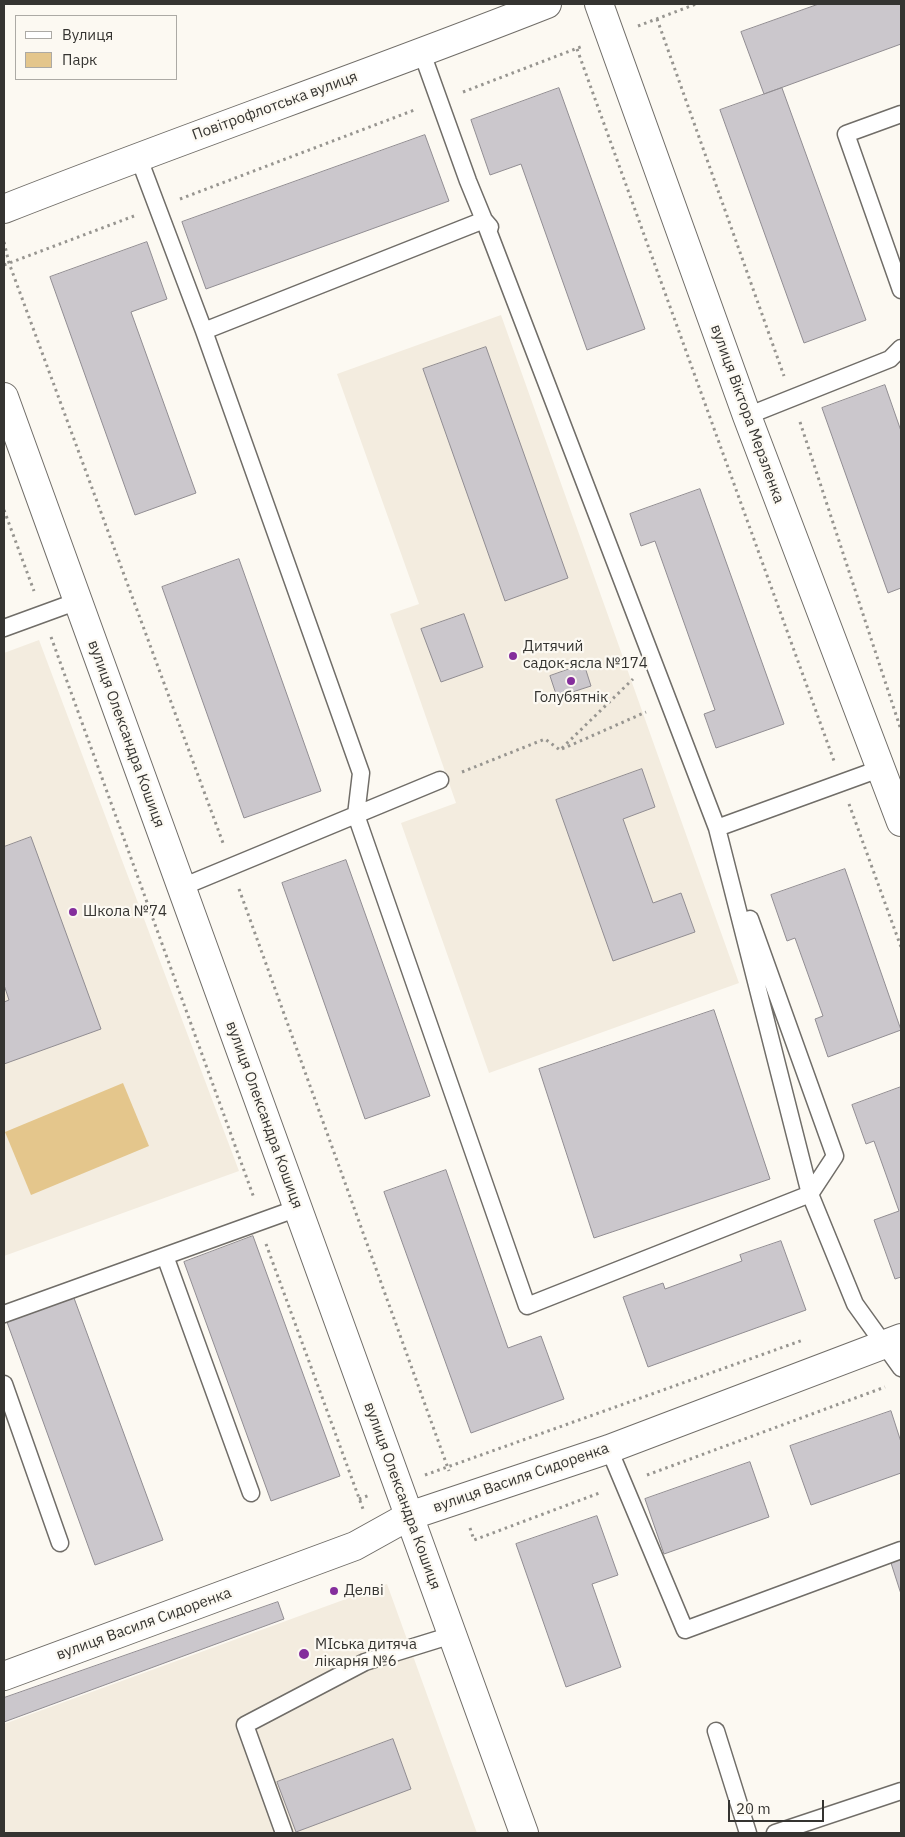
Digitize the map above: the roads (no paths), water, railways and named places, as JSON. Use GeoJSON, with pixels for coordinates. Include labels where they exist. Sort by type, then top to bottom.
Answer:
{"type":"FeatureCollection","features":[{"type":"Feature","properties":{"kind":"street","name":"Повітрофлотська вулиця"},"geometry":{"type":"LineString","coordinates":[[4,209],[138,156],[422,53],[547,4]]}},
{"type":"Feature","properties":{"kind":"street","name":"вулиця Віктора Мерзленка"},"geometry":{"type":"LineString","coordinates":[[599,4],[747,416],[901,822]]}},
{"type":"Feature","properties":{"kind":"street","name":"вулиця Олександра Кошиця"},"geometry":{"type":"LineString","coordinates":[[4,397],[524,1833]]}},
{"type":"Feature","properties":{"kind":"street","name":"вулиця Василя Сидоренка"},"geometry":{"type":"LineString","coordinates":[[4,1676],[355,1546],[409,1516],[609,1449],[893,1341]]}},
{"type":"Feature","properties":{"kind":"lane"},"geometry":{"type":"LineString","coordinates":[[422,53],[441,100],[468,182],[717,828],[810,1194],[855,1304],[893,1341],[901,1368]]}},
{"type":"Feature","properties":{"kind":"lane"},"geometry":{"type":"LineString","coordinates":[[901,114],[846,134],[901,290]]}},
{"type":"Feature","properties":{"kind":"lane"},"geometry":{"type":"LineString","coordinates":[[138,156],[204,332],[361,773],[356,815],[527,1306],[810,1194],[835,1156],[717,828],[498,236],[484,220]]}},
{"type":"Feature","properties":{"kind":"lane"},"geometry":{"type":"LineString","coordinates":[[204,332],[484,220]]}},
{"type":"Feature","properties":{"kind":"lane"},"geometry":{"type":"LineString","coordinates":[[747,416],[890,359],[901,348]]}},
{"type":"Feature","properties":{"kind":"lane"},"geometry":{"type":"LineString","coordinates":[[4,628],[78,601]]}},
{"type":"Feature","properties":{"kind":"lane"},"geometry":{"type":"LineString","coordinates":[[717,828],[882,768]]}},
{"type":"Feature","properties":{"kind":"lane"},"geometry":{"type":"LineString","coordinates":[[182,887],[440,780]]}},
{"type":"Feature","properties":{"kind":"lane"},"geometry":{"type":"LineString","coordinates":[[4,1314],[298,1208]]}},
{"type":"Feature","properties":{"kind":"lane"},"geometry":{"type":"LineString","coordinates":[[165,1256],[251,1493]]}},
{"type":"Feature","properties":{"kind":"lane"},"geometry":{"type":"LineString","coordinates":[[4,1384],[60,1544]]}},
{"type":"Feature","properties":{"kind":"lane"},"geometry":{"type":"LineString","coordinates":[[609,1449],[685,1630],[901,1550]]}},
{"type":"Feature","properties":{"kind":"lane"},"geometry":{"type":"LineString","coordinates":[[284,1833],[245,1725],[365,1662],[452,1635]]}},
{"type":"Feature","properties":{"kind":"lane"},"geometry":{"type":"LineString","coordinates":[[716,1731],[748,1833]]}},
{"type":"Feature","properties":{"kind":"lane"},"geometry":{"type":"LineString","coordinates":[[775,1833],[901,1791]]}},
{"type":"Feature","properties":{"kind":"place","name":"Дитячий садок-ясла №174"},"geometry":{"type":"Point","coordinates":[513,656]}},
{"type":"Feature","properties":{"kind":"place","name":"Голубятнік"},"geometry":{"type":"Point","coordinates":[571,681]}},
{"type":"Feature","properties":{"kind":"place","name":"Школа №74"},"geometry":{"type":"Point","coordinates":[73,912]}},
{"type":"Feature","properties":{"kind":"place","name":"Делві"},"geometry":{"type":"Point","coordinates":[334,1591]}},
{"type":"Feature","properties":{"kind":"place","name":"МІська дитяча лікарня №6"},"geometry":{"type":"Point","coordinates":[304,1654]}}]}
